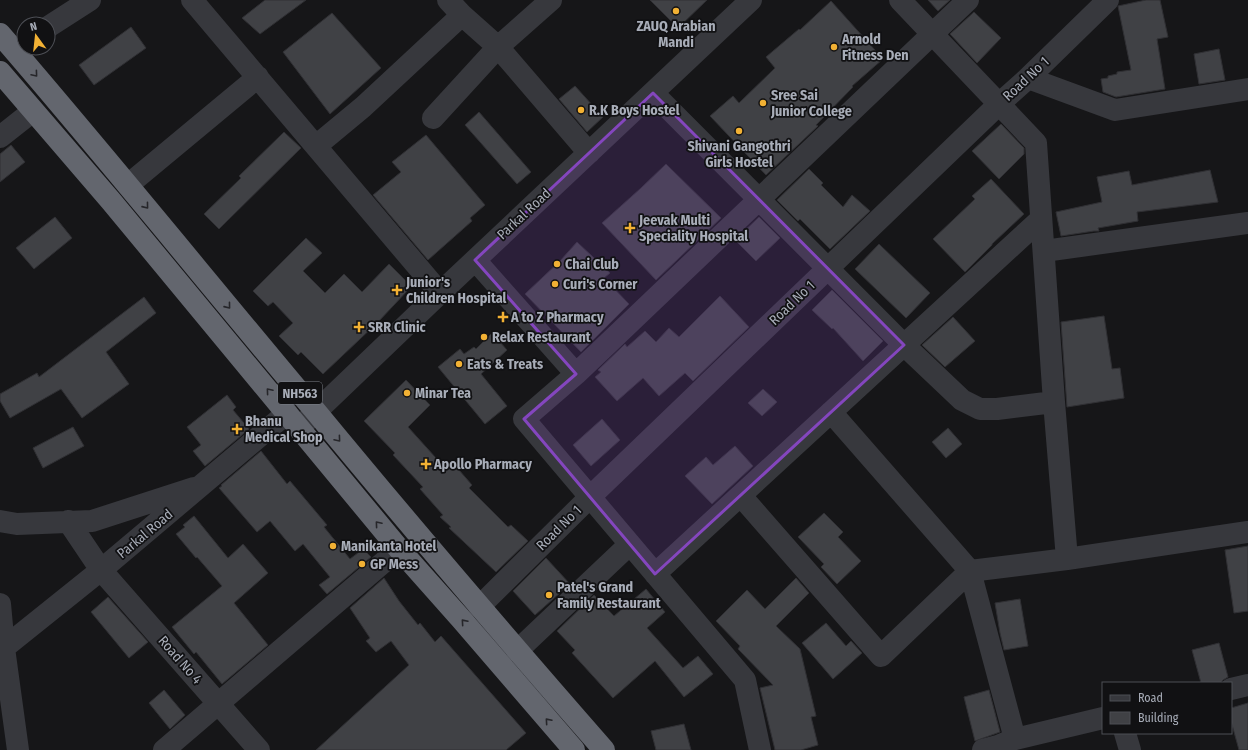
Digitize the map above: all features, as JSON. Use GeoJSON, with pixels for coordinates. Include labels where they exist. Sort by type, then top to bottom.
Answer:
{"type":"FeatureCollection","features":[{"type":"Feature","properties":{"kind":"highway","name":"NH563"},"geometry":{"type":"LineString","coordinates":[[13,42],[316,412],[479,607],[604,750]]}},
{"type":"Feature","properties":{"kind":"highway","name":"NH563"},"geometry":{"type":"LineString","coordinates":[[0,72],[116,207],[399,549],[574,750]]}},
{"type":"Feature","properties":{"kind":"street"},"geometry":{"type":"LineString","coordinates":[[56,22],[90,0]]}},
{"type":"Feature","properties":{"kind":"street"},"geometry":{"type":"LineString","coordinates":[[192,0],[440,293]]}},
{"type":"Feature","properties":{"kind":"street"},"geometry":{"type":"LineString","coordinates":[[433,118],[498,47],[551,0]]}},
{"type":"Feature","properties":{"kind":"street","name":"Parkal Road"},"geometry":{"type":"LineString","coordinates":[[2,650],[102,570],[204,484],[293,421],[316,412],[751,0]]}},
{"type":"Feature","properties":{"kind":"street"},"geometry":{"type":"LineString","coordinates":[[900,0],[1036,143],[1054,402],[1067,559]]}},
{"type":"Feature","properties":{"kind":"street"},"geometry":{"type":"LineString","coordinates":[[760,750],[745,680],[524,419],[576,374],[968,0]]}},
{"type":"Feature","properties":{"kind":"street","name":"Road No 1"},"geometry":{"type":"LineString","coordinates":[[479,607],[590,497],[1108,0]]}},
{"type":"Feature","properties":{"kind":"street"},"geometry":{"type":"LineString","coordinates":[[316,146],[363,107],[455,8],[498,47],[589,153]]}},
{"type":"Feature","properties":{"kind":"street"},"geometry":{"type":"LineString","coordinates":[[128,184],[258,77]]}},
{"type":"Feature","properties":{"kind":"street"},"geometry":{"type":"LineString","coordinates":[[1028,78],[1115,110],[1248,89]]}},
{"type":"Feature","properties":{"kind":"street"},"geometry":{"type":"LineString","coordinates":[[653,93],[904,345],[962,400],[980,409],[997,409],[1054,402]]}},
{"type":"Feature","properties":{"kind":"street"},"geometry":{"type":"LineString","coordinates":[[0,137],[33,111]]}},
{"type":"Feature","properties":{"kind":"street"},"geometry":{"type":"LineString","coordinates":[[655,574],[1041,219]]}},
{"type":"Feature","properties":{"kind":"street"},"geometry":{"type":"LineString","coordinates":[[1044,251],[1248,224]]}},
{"type":"Feature","properties":{"kind":"street"},"geometry":{"type":"LineString","coordinates":[[475,260],[576,374]]}},
{"type":"Feature","properties":{"kind":"street"},"geometry":{"type":"LineString","coordinates":[[831,412],[970,571],[999,746],[1102,718]]}},
{"type":"Feature","properties":{"kind":"street"},"geometry":{"type":"LineString","coordinates":[[0,521],[17,524],[92,520],[204,484]]}},
{"type":"Feature","properties":{"kind":"street"},"geometry":{"type":"LineString","coordinates":[[741,496],[881,656],[970,571],[1067,559],[1248,532]]}},
{"type":"Feature","properties":{"kind":"street","name":"Road No 4"},"geometry":{"type":"LineString","coordinates":[[68,521],[102,570],[259,750]]}},
{"type":"Feature","properties":{"kind":"street"},"geometry":{"type":"LineString","coordinates":[[517,651],[630,544]]}},
{"type":"Feature","properties":{"kind":"street"},"geometry":{"type":"LineString","coordinates":[[164,750],[399,549]]}},
{"type":"Feature","properties":{"kind":"street"},"geometry":{"type":"LineString","coordinates":[[0,604],[2,650],[18,750]]}},
{"type":"Feature","properties":{"kind":"street"},"geometry":{"type":"LineString","coordinates":[[1232,689],[1248,685]]}},
{"type":"Feature","properties":{"kind":"street"},"geometry":{"type":"LineString","coordinates":[[1125,734],[1130,750]]}},
{"type":"Feature","properties":{"kind":"highlighted area"},"geometry":{"type":"Polygon","coordinates":[[[653,93],[904,345],[655,574],[524,419],[576,374],[475,260],[653,93]]]}},
{"type":"Feature","properties":{"kind":"building"},"geometry":{"type":"Polygon","coordinates":[[[265,0],[306,0],[260,34],[242,18],[265,0]]]}},
{"type":"Feature","properties":{"kind":"building"},"geometry":{"type":"Polygon","coordinates":[[[650,0],[707,0],[678,28],[650,0]]]}},
{"type":"Feature","properties":{"kind":"building"},"geometry":{"type":"Polygon","coordinates":[[[928,0],[950,0],[938,11],[928,0]]]}},
{"type":"Feature","properties":{"kind":"building"},"geometry":{"type":"Polygon","coordinates":[[[1146,0],[1160,0],[1168,37],[1157,39],[1165,89],[1116,97],[1103,92],[1101,79],[1108,78],[1108,76],[1117,74],[1117,72],[1131,70],[1118,6],[1146,0]]]}},
{"type":"Feature","properties":{"kind":"building"},"geometry":{"type":"Polygon","coordinates":[[[831,1],[883,59],[852,86],[853,87],[816,125],[818,126],[766,175],[710,116],[733,96],[739,103],[775,68],[766,57],[799,29],[800,30],[831,1]]]}},
{"type":"Feature","properties":{"kind":"building"},"geometry":{"type":"Polygon","coordinates":[[[974,12],[1001,38],[977,63],[950,34],[974,12]]]}},
{"type":"Feature","properties":{"kind":"building"},"geometry":{"type":"Polygon","coordinates":[[[332,13],[381,68],[330,114],[283,52],[332,13]]]}},
{"type":"Feature","properties":{"kind":"building"},"geometry":{"type":"Polygon","coordinates":[[[131,27],[146,48],[94,85],[79,65],[131,27]]]}},
{"type":"Feature","properties":{"kind":"building"},"geometry":{"type":"Polygon","coordinates":[[[1219,49],[1225,80],[1199,84],[1194,54],[1219,49]]]}},
{"type":"Feature","properties":{"kind":"building"},"geometry":{"type":"Polygon","coordinates":[[[575,86],[603,117],[587,132],[559,99],[575,86]]]}},
{"type":"Feature","properties":{"kind":"building"},"geometry":{"type":"Polygon","coordinates":[[[479,112],[531,172],[517,184],[465,125],[479,112]]]}},
{"type":"Feature","properties":{"kind":"building"},"geometry":{"type":"Polygon","coordinates":[[[1001,124],[1024,148],[1024,154],[999,179],[972,151],[1001,124]]]}},
{"type":"Feature","properties":{"kind":"building"},"geometry":{"type":"Polygon","coordinates":[[[284,132],[301,148],[219,229],[204,214],[241,178],[239,176],[284,132]]]}},
{"type":"Feature","properties":{"kind":"building"},"geometry":{"type":"Polygon","coordinates":[[[426,135],[485,205],[470,218],[472,221],[428,260],[373,195],[401,172],[392,162],[426,135]]]}},
{"type":"Feature","properties":{"kind":"building"},"geometry":{"type":"Polygon","coordinates":[[[11,145],[25,162],[0,182],[0,154],[11,145]]]}},
{"type":"Feature","properties":{"kind":"building"},"geometry":{"type":"Polygon","coordinates":[[[666,164],[721,218],[656,280],[602,223],[666,164]]]}},
{"type":"Feature","properties":{"kind":"building"},"geometry":{"type":"Polygon","coordinates":[[[809,169],[823,183],[821,185],[843,207],[852,195],[870,211],[830,249],[800,219],[798,221],[777,200],[809,169]]]}},
{"type":"Feature","properties":{"kind":"building"},"geometry":{"type":"Polygon","coordinates":[[[1210,170],[1218,202],[1137,212],[1138,221],[1098,228],[1099,231],[1061,236],[1056,212],[1102,202],[1097,177],[1129,171],[1132,185],[1210,170]]]}},
{"type":"Feature","properties":{"kind":"building"},"geometry":{"type":"Polygon","coordinates":[[[991,179],[1024,214],[965,272],[933,239],[975,199],[972,196],[991,179]]]}},
{"type":"Feature","properties":{"kind":"building"},"geometry":{"type":"Polygon","coordinates":[[[55,217],[72,238],[34,269],[16,248],[55,217]]]}},
{"type":"Feature","properties":{"kind":"building"},"geometry":{"type":"Polygon","coordinates":[[[759,217],[780,238],[756,261],[735,240],[759,217]]]}},
{"type":"Feature","properties":{"kind":"building"},"geometry":{"type":"Polygon","coordinates":[[[306,238],[322,253],[303,271],[325,293],[344,274],[362,292],[389,264],[409,284],[409,289],[378,322],[323,374],[301,352],[298,355],[279,336],[293,323],[273,302],[268,306],[253,291],[306,238]]]}},
{"type":"Feature","properties":{"kind":"building"},"geometry":{"type":"Polygon","coordinates":[[[577,242],[610,273],[604,278],[629,304],[581,352],[525,294],[560,261],[577,242]]]}},
{"type":"Feature","properties":{"kind":"building"},"geometry":{"type":"Polygon","coordinates":[[[879,244],[930,293],[906,318],[855,269],[879,244]]]}},
{"type":"Feature","properties":{"kind":"building"},"geometry":{"type":"Polygon","coordinates":[[[832,290],[883,341],[863,361],[833,328],[832,329],[812,310],[832,290]]]}},
{"type":"Feature","properties":{"kind":"building"},"geometry":{"type":"Polygon","coordinates":[[[720,296],[749,327],[693,381],[685,373],[659,396],[643,378],[617,401],[595,377],[601,372],[598,370],[625,344],[627,347],[645,331],[656,342],[669,328],[679,337],[720,296]]]}},
{"type":"Feature","properties":{"kind":"building"},"geometry":{"type":"Polygon","coordinates":[[[144,297],[156,313],[106,352],[129,384],[82,418],[61,389],[10,418],[0,401],[0,394],[37,373],[39,377],[144,297]]]}},
{"type":"Feature","properties":{"kind":"building"},"geometry":{"type":"Polygon","coordinates":[[[1104,316],[1112,369],[1120,368],[1124,398],[1067,407],[1061,322],[1104,316]]]}},
{"type":"Feature","properties":{"kind":"building"},"geometry":{"type":"Polygon","coordinates":[[[953,317],[975,341],[945,367],[922,345],[953,317]]]}},
{"type":"Feature","properties":{"kind":"building"},"geometry":{"type":"Polygon","coordinates":[[[492,333],[507,350],[481,374],[507,406],[485,424],[438,367],[460,349],[464,354],[474,347],[476,349],[492,333]]]}},
{"type":"Feature","properties":{"kind":"building"},"geometry":{"type":"Polygon","coordinates":[[[406,380],[430,405],[408,427],[445,468],[452,462],[472,485],[469,488],[508,527],[511,525],[528,541],[496,572],[449,528],[451,527],[440,517],[443,515],[420,489],[423,487],[393,455],[395,453],[364,421],[406,380]]]}},
{"type":"Feature","properties":{"kind":"building"},"geometry":{"type":"Polygon","coordinates":[[[763,389],[777,402],[762,416],[748,403],[763,389]]]}},
{"type":"Feature","properties":{"kind":"building"},"geometry":{"type":"Polygon","coordinates":[[[227,395],[236,407],[233,410],[249,429],[205,466],[193,451],[201,445],[187,427],[227,395]]]}},
{"type":"Feature","properties":{"kind":"building"},"geometry":{"type":"Polygon","coordinates":[[[602,419],[620,440],[591,466],[573,445],[602,419]]]}},
{"type":"Feature","properties":{"kind":"building"},"geometry":{"type":"Polygon","coordinates":[[[73,427],[84,446],[43,468],[33,448],[73,427]]]}},
{"type":"Feature","properties":{"kind":"building"},"geometry":{"type":"Polygon","coordinates":[[[948,428],[962,444],[946,458],[932,442],[948,428]]]}},
{"type":"Feature","properties":{"kind":"building"},"geometry":{"type":"Polygon","coordinates":[[[735,446],[753,466],[712,504],[685,476],[706,457],[713,465],[735,446]]]}},
{"type":"Feature","properties":{"kind":"building"},"geometry":{"type":"Polygon","coordinates":[[[261,451],[287,484],[290,481],[327,525],[324,527],[350,559],[363,549],[371,557],[327,594],[319,585],[330,577],[303,544],[295,551],[270,521],[257,532],[219,488],[261,451]]]}},
{"type":"Feature","properties":{"kind":"building"},"geometry":{"type":"Polygon","coordinates":[[[824,513],[843,532],[838,537],[861,561],[837,584],[821,567],[824,564],[798,537],[824,513]]]}},
{"type":"Feature","properties":{"kind":"building"},"geometry":{"type":"Polygon","coordinates":[[[194,516],[228,558],[243,544],[268,573],[234,603],[268,645],[222,684],[196,652],[194,654],[172,627],[222,586],[176,534],[185,527],[183,525],[194,516]]]}},
{"type":"Feature","properties":{"kind":"building"},"geometry":{"type":"Polygon","coordinates":[[[1248,546],[1248,611],[1234,613],[1225,550],[1248,546]]]}},
{"type":"Feature","properties":{"kind":"building"},"geometry":{"type":"Polygon","coordinates":[[[546,558],[570,584],[535,615],[513,591],[546,558]]]}},
{"type":"Feature","properties":{"kind":"building"},"geometry":{"type":"Polygon","coordinates":[[[384,578],[399,601],[418,625],[420,623],[435,642],[441,636],[526,733],[506,750],[316,750],[409,665],[391,641],[376,652],[366,641],[370,638],[350,608],[384,578]]]}},
{"type":"Feature","properties":{"kind":"building"},"geometry":{"type":"Polygon","coordinates":[[[796,578],[809,593],[776,626],[800,649],[816,716],[811,717],[818,745],[801,750],[775,750],[760,688],[773,685],[738,649],[740,646],[716,621],[747,590],[765,609],[796,578]]]}},
{"type":"Feature","properties":{"kind":"building"},"geometry":{"type":"Polygon","coordinates":[[[646,589],[665,612],[647,628],[683,668],[698,656],[713,674],[684,697],[655,661],[613,698],[572,653],[575,650],[557,631],[594,595],[614,616],[646,589]]]}},
{"type":"Feature","properties":{"kind":"building"},"geometry":{"type":"Polygon","coordinates":[[[108,597],[148,642],[129,658],[91,612],[108,597]]]}},
{"type":"Feature","properties":{"kind":"building"},"geometry":{"type":"Polygon","coordinates":[[[1020,599],[1028,646],[1004,650],[995,603],[1020,599]]]}},
{"type":"Feature","properties":{"kind":"building"},"geometry":{"type":"Polygon","coordinates":[[[826,623],[846,646],[851,641],[862,653],[833,679],[802,643],[826,623]]]}},
{"type":"Feature","properties":{"kind":"building"},"geometry":{"type":"Polygon","coordinates":[[[1219,643],[1228,677],[1221,682],[1201,682],[1192,650],[1219,643]]]}},
{"type":"Feature","properties":{"kind":"building"},"geometry":{"type":"Polygon","coordinates":[[[164,690],[185,715],[170,729],[149,703],[164,690]]]}},
{"type":"Feature","properties":{"kind":"building"},"geometry":{"type":"Polygon","coordinates":[[[989,690],[1000,732],[975,741],[964,697],[989,690]]]}},
{"type":"Feature","properties":{"kind":"building"},"geometry":{"type":"Polygon","coordinates":[[[1248,703],[1248,750],[1239,750],[1232,725],[1232,708],[1248,703]]]}},
{"type":"Feature","properties":{"kind":"building"},"geometry":{"type":"Polygon","coordinates":[[[684,724],[691,750],[656,750],[651,731],[684,724]]]}},
{"type":"Feature","properties":{"kind":"place","name":"ZAUQ Arabian Mandi"},"geometry":{"type":"Point","coordinates":[676,11]}},
{"type":"Feature","properties":{"kind":"place","name":"Arnold Fitness Den"},"geometry":{"type":"Point","coordinates":[834,47]}},
{"type":"Feature","properties":{"kind":"place","name":"Sree Sai Junior College"},"geometry":{"type":"Point","coordinates":[763,103]}},
{"type":"Feature","properties":{"kind":"place","name":"R.K Boys Hostel"},"geometry":{"type":"Point","coordinates":[581,110]}},
{"type":"Feature","properties":{"kind":"place","name":"Shivani Gangothri Girls Hostel"},"geometry":{"type":"Point","coordinates":[739,131]}},
{"type":"Feature","properties":{"kind":"place","name":"Jeevak Multi Speciality Hospital"},"geometry":{"type":"Point","coordinates":[630,228]}},
{"type":"Feature","properties":{"kind":"place","name":"Chai Club"},"geometry":{"type":"Point","coordinates":[557,264]}},
{"type":"Feature","properties":{"kind":"place","name":"Curi's Corner"},"geometry":{"type":"Point","coordinates":[555,284]}},
{"type":"Feature","properties":{"kind":"place","name":"Junior's Children Hospital"},"geometry":{"type":"Point","coordinates":[397,290]}},
{"type":"Feature","properties":{"kind":"place","name":"A to Z Pharmacy"},"geometry":{"type":"Point","coordinates":[503,317]}},
{"type":"Feature","properties":{"kind":"place","name":"SRR Clinic"},"geometry":{"type":"Point","coordinates":[359,327]}},
{"type":"Feature","properties":{"kind":"place","name":"Relax Restaurant"},"geometry":{"type":"Point","coordinates":[484,337]}},
{"type":"Feature","properties":{"kind":"place","name":"Eats & Treats"},"geometry":{"type":"Point","coordinates":[459,364]}},
{"type":"Feature","properties":{"kind":"place","name":"Minar Tea"},"geometry":{"type":"Point","coordinates":[407,393]}},
{"type":"Feature","properties":{"kind":"place","name":"Bhanu Medical Shop"},"geometry":{"type":"Point","coordinates":[237,429]}},
{"type":"Feature","properties":{"kind":"place","name":"Apollo Pharmacy"},"geometry":{"type":"Point","coordinates":[426,464]}},
{"type":"Feature","properties":{"kind":"place","name":"Manikanta Hotel"},"geometry":{"type":"Point","coordinates":[333,546]}},
{"type":"Feature","properties":{"kind":"place","name":"GP Mess"},"geometry":{"type":"Point","coordinates":[362,564]}},
{"type":"Feature","properties":{"kind":"place","name":"Patel's Grand Family Restaurant"},"geometry":{"type":"Point","coordinates":[549,595]}}]}
